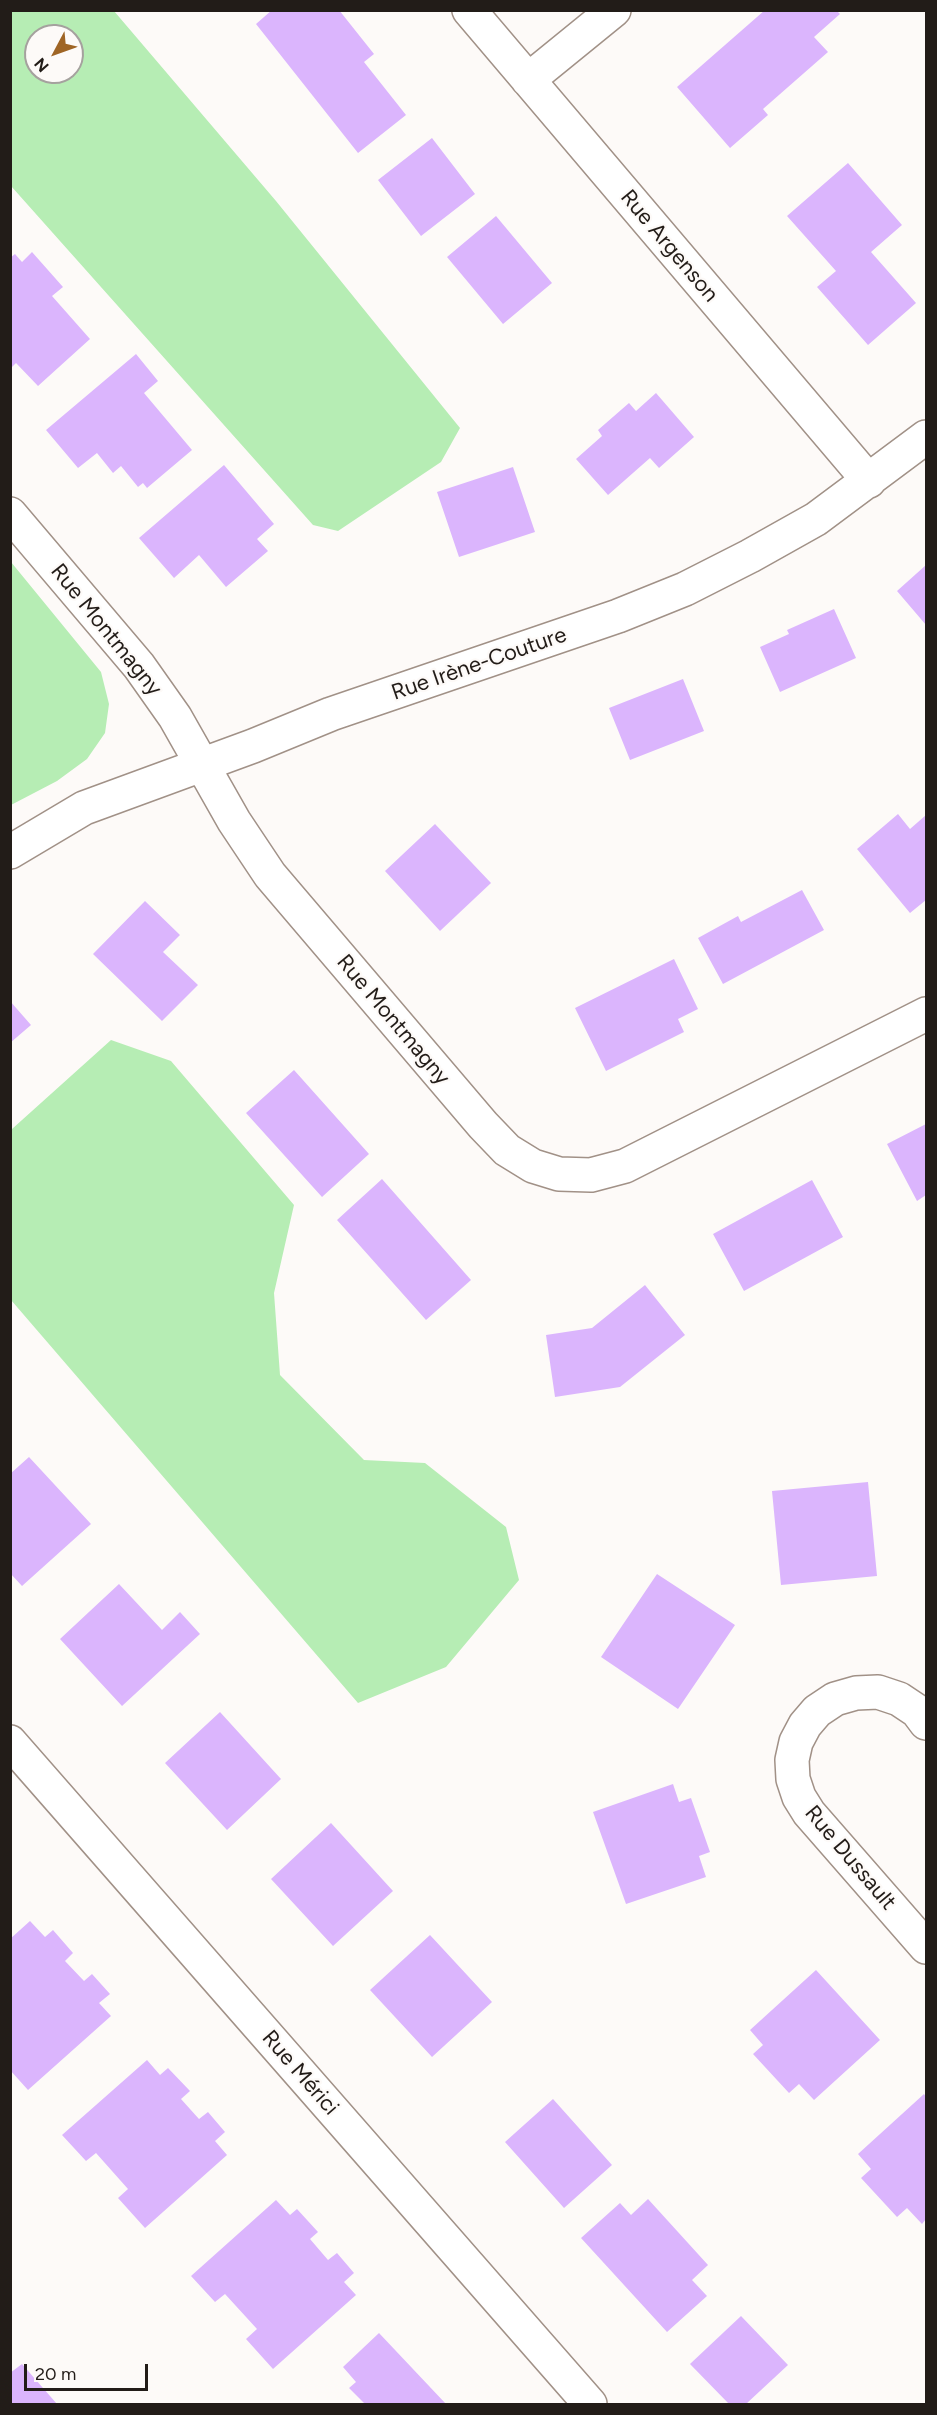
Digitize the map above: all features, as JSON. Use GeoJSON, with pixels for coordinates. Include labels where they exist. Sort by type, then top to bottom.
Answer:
{"type":"FeatureCollection","features":[{"type":"Feature","properties":{"kind":"street","name":"Rue Argenson"},"geometry":{"type":"LineString","coordinates":[[469,10],[869,481]]}},
{"type":"Feature","properties":{"kind":"street"},"geometry":{"type":"LineString","coordinates":[[528,80],[614,10]]}},
{"type":"Feature","properties":{"kind":"street","name":"Rue Irène-Couture"},"geometry":{"type":"LineString","coordinates":[[10,852],[84,808],[332,714],[618,616],[685,589],[816,519],[927,437]]}},
{"type":"Feature","properties":{"kind":"street","name":"Rue Montmagny"},"geometry":{"type":"LineString","coordinates":[[10,514],[139,666],[175,717],[234,821],[270,875],[483,1125],[507,1150],[533,1166],[559,1174],[591,1175],[625,1166],[927,1014]]}},
{"type":"Feature","properties":{"kind":"street","name":"Rue Dussault"},"geometry":{"type":"LineString","coordinates":[[927,1723],[917,1711],[899,1699],[878,1692],[856,1693],[835,1699],[817,1711],[805,1725],[796,1742],[792,1760],[796,1788],[809,1813],[927,1947]]}},
{"type":"Feature","properties":{"kind":"street","name":"Rue Mérici"},"geometry":{"type":"LineString","coordinates":[[10,1742],[590,2404]]}},
{"type":"Feature","properties":{"kind":"green space"},"geometry":{"type":"Polygon","coordinates":[[[10,11],[114,11],[276,201],[460,428],[441,462],[338,531],[313,525],[11,186],[10,11]]]}},
{"type":"Feature","properties":{"kind":"green space"},"geometry":{"type":"Polygon","coordinates":[[[11,562],[101,672],[109,704],[105,733],[87,759],[57,781],[11,805],[11,562]]]}},
{"type":"Feature","properties":{"kind":"green space"},"geometry":{"type":"Polygon","coordinates":[[[111,1040],[171,1061],[294,1205],[274,1293],[280,1375],[364,1460],[425,1463],[506,1527],[519,1580],[446,1667],[358,1703],[11,1300],[12,1129],[111,1040]]]}},
{"type":"Feature","properties":{"kind":"building"},"geometry":{"type":"Polygon","coordinates":[[[272,10],[339,10],[374,54],[364,62],[406,115],[358,153],[256,24],[272,10]]]}},
{"type":"Feature","properties":{"kind":"building"},"geometry":{"type":"Polygon","coordinates":[[[765,10],[836,10],[840,14],[814,37],[828,52],[763,109],[768,115],[730,148],[677,87],[765,10]]]}},
{"type":"Feature","properties":{"kind":"building"},"geometry":{"type":"Polygon","coordinates":[[[432,138],[475,194],[421,236],[378,180],[432,138]]]}},
{"type":"Feature","properties":{"kind":"building"},"geometry":{"type":"Polygon","coordinates":[[[848,163],[902,225],[871,252],[916,303],[868,345],[817,287],[836,271],[787,216],[848,163]]]}},
{"type":"Feature","properties":{"kind":"building"},"geometry":{"type":"Polygon","coordinates":[[[496,216],[552,283],[503,324],[447,257],[496,216]]]}},
{"type":"Feature","properties":{"kind":"building"},"geometry":{"type":"Polygon","coordinates":[[[32,252],[63,287],[52,296],[90,339],[38,386],[16,363],[12,367],[10,365],[10,258],[15,254],[22,262],[32,252]]]}},
{"type":"Feature","properties":{"kind":"building"},"geometry":{"type":"Polygon","coordinates":[[[136,354],[158,381],[144,393],[192,450],[147,488],[143,483],[138,487],[121,466],[113,473],[97,453],[78,468],[46,430],[136,354]]]}},
{"type":"Feature","properties":{"kind":"building"},"geometry":{"type":"Polygon","coordinates":[[[656,393],[694,437],[659,468],[650,458],[608,495],[576,459],[602,436],[598,430],[629,403],[636,411],[656,393]]]}},
{"type":"Feature","properties":{"kind":"building"},"geometry":{"type":"Polygon","coordinates":[[[224,465],[274,524],[257,539],[268,551],[226,587],[199,555],[174,578],[139,538],[224,465]]]}},
{"type":"Feature","properties":{"kind":"building"},"geometry":{"type":"Polygon","coordinates":[[[513,467],[535,532],[459,557],[437,492],[513,467]]]}},
{"type":"Feature","properties":{"kind":"building"},"geometry":{"type":"Polygon","coordinates":[[[926,565],[926,625],[897,591],[926,565]]]}},
{"type":"Feature","properties":{"kind":"building"},"geometry":{"type":"Polygon","coordinates":[[[834,609],[856,658],[780,692],[760,647],[789,634],[787,630],[834,609]]]}},
{"type":"Feature","properties":{"kind":"building"},"geometry":{"type":"Polygon","coordinates":[[[683,679],[704,731],[630,760],[609,708],[683,679]]]}},
{"type":"Feature","properties":{"kind":"building"},"geometry":{"type":"Polygon","coordinates":[[[898,814],[910,829],[926,815],[926,900],[910,913],[857,849],[898,814]]]}},
{"type":"Feature","properties":{"kind":"building"},"geometry":{"type":"Polygon","coordinates":[[[435,824],[491,883],[440,931],[385,871],[435,824]]]}},
{"type":"Feature","properties":{"kind":"building"},"geometry":{"type":"Polygon","coordinates":[[[802,890],[824,930],[723,984],[698,938],[738,916],[741,922],[802,890]]]}},
{"type":"Feature","properties":{"kind":"building"},"geometry":{"type":"Polygon","coordinates":[[[145,901],[180,935],[163,952],[198,985],[162,1021],[93,954],[145,901]]]}},
{"type":"Feature","properties":{"kind":"building"},"geometry":{"type":"Polygon","coordinates":[[[674,959],[698,1009],[678,1019],[684,1032],[606,1071],[575,1008],[674,959]]]}},
{"type":"Feature","properties":{"kind":"building"},"geometry":{"type":"Polygon","coordinates":[[[10,1001],[31,1025],[10,1043],[10,1001]]]}},
{"type":"Feature","properties":{"kind":"building"},"geometry":{"type":"Polygon","coordinates":[[[294,1070],[369,1154],[322,1197],[246,1113],[294,1070]]]}},
{"type":"Feature","properties":{"kind":"building"},"geometry":{"type":"Polygon","coordinates":[[[926,1124],[926,1195],[917,1201],[887,1144],[926,1124]]]}},
{"type":"Feature","properties":{"kind":"building"},"geometry":{"type":"Polygon","coordinates":[[[382,1179],[471,1280],[426,1320],[337,1220],[382,1179]]]}},
{"type":"Feature","properties":{"kind":"building"},"geometry":{"type":"Polygon","coordinates":[[[812,1180],[843,1237],[744,1291],[713,1234],[812,1180]]]}},
{"type":"Feature","properties":{"kind":"building"},"geometry":{"type":"Polygon","coordinates":[[[645,1285],[685,1335],[620,1387],[555,1397],[546,1335],[592,1328],[645,1285]]]}},
{"type":"Feature","properties":{"kind":"building"},"geometry":{"type":"Polygon","coordinates":[[[29,1457],[91,1524],[22,1586],[10,1573],[10,1474],[29,1457]]]}},
{"type":"Feature","properties":{"kind":"building"},"geometry":{"type":"Polygon","coordinates":[[[868,1482],[877,1576],[781,1585],[772,1491],[868,1482]]]}},
{"type":"Feature","properties":{"kind":"building"},"geometry":{"type":"Polygon","coordinates":[[[657,1574],[735,1625],[678,1709],[601,1657],[657,1574]]]}},
{"type":"Feature","properties":{"kind":"building"},"geometry":{"type":"Polygon","coordinates":[[[119,1584],[162,1630],[180,1612],[200,1634],[122,1706],[60,1639],[119,1584]]]}},
{"type":"Feature","properties":{"kind":"building"},"geometry":{"type":"Polygon","coordinates":[[[220,1712],[281,1779],[227,1830],[165,1763],[220,1712]]]}},
{"type":"Feature","properties":{"kind":"building"},"geometry":{"type":"Polygon","coordinates":[[[673,1784],[679,1802],[691,1798],[710,1852],[699,1856],[706,1877],[626,1904],[593,1812],[673,1784]]]}},
{"type":"Feature","properties":{"kind":"building"},"geometry":{"type":"Polygon","coordinates":[[[331,1823],[393,1891],[333,1946],[271,1879],[331,1823]]]}},
{"type":"Feature","properties":{"kind":"building"},"geometry":{"type":"Polygon","coordinates":[[[30,1921],[45,1937],[53,1930],[73,1953],[65,1961],[84,1981],[92,1974],[110,1994],[99,2003],[111,2016],[28,2090],[10,2070],[10,1939],[30,1921]]]}},
{"type":"Feature","properties":{"kind":"building"},"geometry":{"type":"Polygon","coordinates":[[[430,1935],[492,2002],[432,2057],[370,1990],[430,1935]]]}},
{"type":"Feature","properties":{"kind":"building"},"geometry":{"type":"Polygon","coordinates":[[[816,1970],[880,2040],[814,2100],[799,2084],[789,2093],[753,2054],[763,2045],[750,2030],[816,1970]]]}},
{"type":"Feature","properties":{"kind":"building"},"geometry":{"type":"Polygon","coordinates":[[[147,2060],[160,2075],[168,2068],[190,2091],[181,2099],[199,2119],[208,2112],[225,2132],[215,2141],[227,2155],[145,2228],[118,2198],[128,2189],[96,2153],[86,2161],[62,2135],[147,2060]]]}},
{"type":"Feature","properties":{"kind":"building"},"geometry":{"type":"Polygon","coordinates":[[[924,2094],[926,2097],[926,2219],[922,2224],[907,2208],[897,2217],[861,2178],[871,2169],[858,2154],[924,2094]]]}},
{"type":"Feature","properties":{"kind":"building"},"geometry":{"type":"Polygon","coordinates":[[[553,2099],[612,2165],[564,2208],[505,2142],[553,2099]]]}},
{"type":"Feature","properties":{"kind":"building"},"geometry":{"type":"Polygon","coordinates":[[[648,2199],[708,2265],[692,2280],[707,2296],[667,2332],[581,2238],[620,2203],[631,2215],[648,2199]]]}},
{"type":"Feature","properties":{"kind":"building"},"geometry":{"type":"Polygon","coordinates":[[[276,2200],[290,2215],[297,2209],[318,2232],[310,2239],[328,2260],[337,2253],[354,2273],[344,2282],[356,2295],[273,2369],[246,2339],[257,2329],[225,2294],[215,2302],[191,2276],[276,2200]]]}},
{"type":"Feature","properties":{"kind":"building"},"geometry":{"type":"Polygon","coordinates":[[[741,2316],[788,2365],[746,2404],[729,2404],[690,2364],[741,2316]]]}},
{"type":"Feature","properties":{"kind":"building"},"geometry":{"type":"Polygon","coordinates":[[[379,2333],[446,2404],[365,2404],[349,2388],[356,2382],[343,2367],[379,2333]]]}},
{"type":"Feature","properties":{"kind":"building"},"geometry":{"type":"Polygon","coordinates":[[[22,2364],[57,2404],[10,2404],[10,2373],[22,2364]]]}}]}
